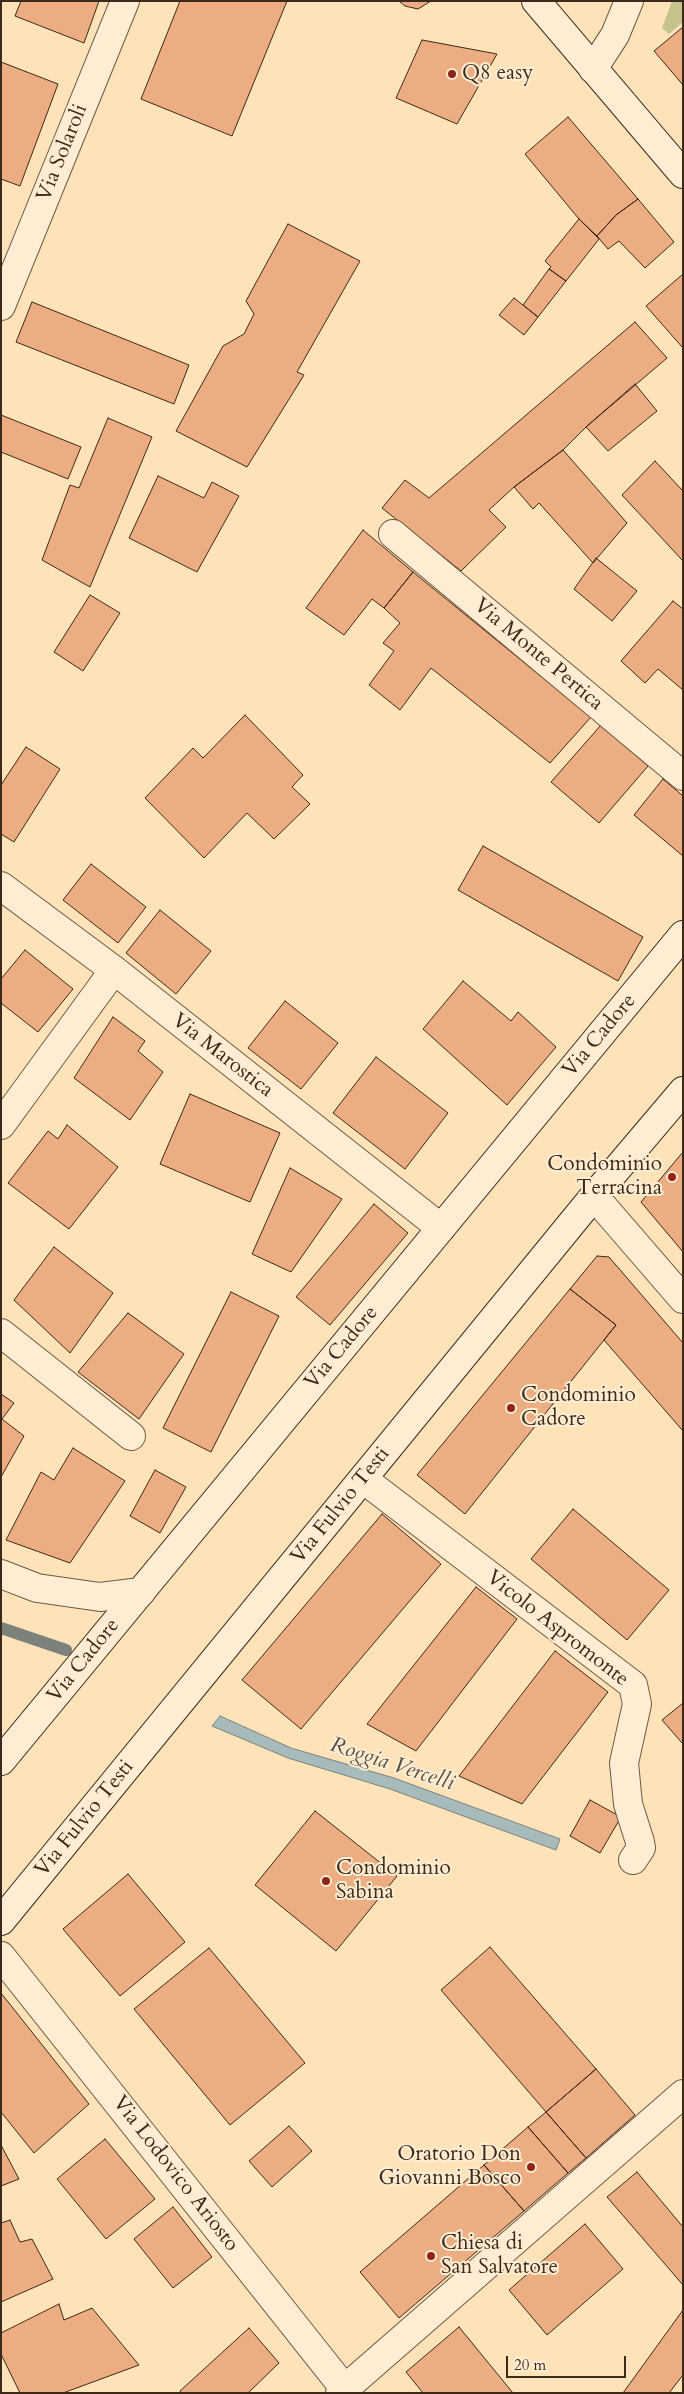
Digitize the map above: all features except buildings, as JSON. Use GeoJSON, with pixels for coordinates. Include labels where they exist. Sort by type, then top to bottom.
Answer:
{"type":"FeatureCollection","features":[{"type":"Feature","properties":{"kind":"street","name":"Via Solaroli"},"geometry":{"type":"LineString","coordinates":[[1,306],[125,1]]}},
{"type":"Feature","properties":{"kind":"street"},"geometry":{"type":"LineString","coordinates":[[536,1],[683,174]]}},
{"type":"Feature","properties":{"kind":"street"},"geometry":{"type":"LineString","coordinates":[[593,69],[616,35],[629,1]]}},
{"type":"Feature","properties":{"kind":"street","name":"Via Monte Pertica"},"geometry":{"type":"LineString","coordinates":[[393,534],[683,776]]}},
{"type":"Feature","properties":{"kind":"street","name":"Via Marostica"},"geometry":{"type":"LineString","coordinates":[[1,886],[114,970],[442,1228]]}},
{"type":"Feature","properties":{"kind":"street","name":"Via Cadore"},"geometry":{"type":"LineString","coordinates":[[1,1761],[683,935]]}},
{"type":"Feature","properties":{"kind":"street"},"geometry":{"type":"LineString","coordinates":[[1,1124],[114,970]]}},
{"type":"Feature","properties":{"kind":"street","name":"Via Fulvio Testi"},"geometry":{"type":"LineString","coordinates":[[1,1921],[594,1196],[683,1091]]}},
{"type":"Feature","properties":{"kind":"street"},"geometry":{"type":"LineString","coordinates":[[594,1196],[683,1299]]}},
{"type":"Feature","properties":{"kind":"street"},"geometry":{"type":"LineString","coordinates":[[1,1333],[131,1436]]}},
{"type":"Feature","properties":{"kind":"street","name":"Vicolo Aspromonte"},"geometry":{"type":"LineString","coordinates":[[363,1479],[632,1684],[637,1704],[624,1763],[628,1804],[641,1848],[633,1860]]}},
{"type":"Feature","properties":{"kind":"street"},"geometry":{"type":"LineString","coordinates":[[1,1574],[37,1588],[100,1597],[141,1592]]}},
{"type":"Feature","properties":{"kind":"street","name":"Via Lodovico Ariosto"},"geometry":{"type":"LineString","coordinates":[[1,1956],[344,2391]]}},
{"type":"Feature","properties":{"kind":"street"},"geometry":{"type":"LineString","coordinates":[[344,2391],[683,2094]]}},
{"type":"Feature","properties":{"kind":"shaded area"},"geometry":{"type":"Polygon","coordinates":[[[672,1],[683,1],[683,22],[669,34],[662,28],[672,1]]]}},
{"type":"Feature","properties":{"kind":"shaded area"},"geometry":{"type":"Polygon","coordinates":[[[220,1716],[291,1748],[394,1778],[560,1839],[556,1850],[390,1789],[288,1758],[212,1726],[220,1716]]]}},
{"type":"Feature","properties":{"kind":"waterway","name":"Roggia Vercelli"},"geometry":{"type":"LineString","coordinates":[[1,1628],[66,1650]]}},
{"type":"Feature","properties":{"kind":"place","name":"Q8 easy"},"geometry":{"type":"Point","coordinates":[452,74]}},
{"type":"Feature","properties":{"kind":"place","name":"Condominio Terracina"},"geometry":{"type":"Point","coordinates":[672,1177]}},
{"type":"Feature","properties":{"kind":"place","name":"Condominio Cadore"},"geometry":{"type":"Point","coordinates":[511,1408]}},
{"type":"Feature","properties":{"kind":"place","name":"Condominio Sabina"},"geometry":{"type":"Point","coordinates":[326,1881]}},
{"type":"Feature","properties":{"kind":"place","name":"Oratorio Don Giovanni Bosco"},"geometry":{"type":"Point","coordinates":[531,2167]}},
{"type":"Feature","properties":{"kind":"place","name":"Chiesa di San Salvatore"},"geometry":{"type":"Point","coordinates":[431,2256]}}]}
